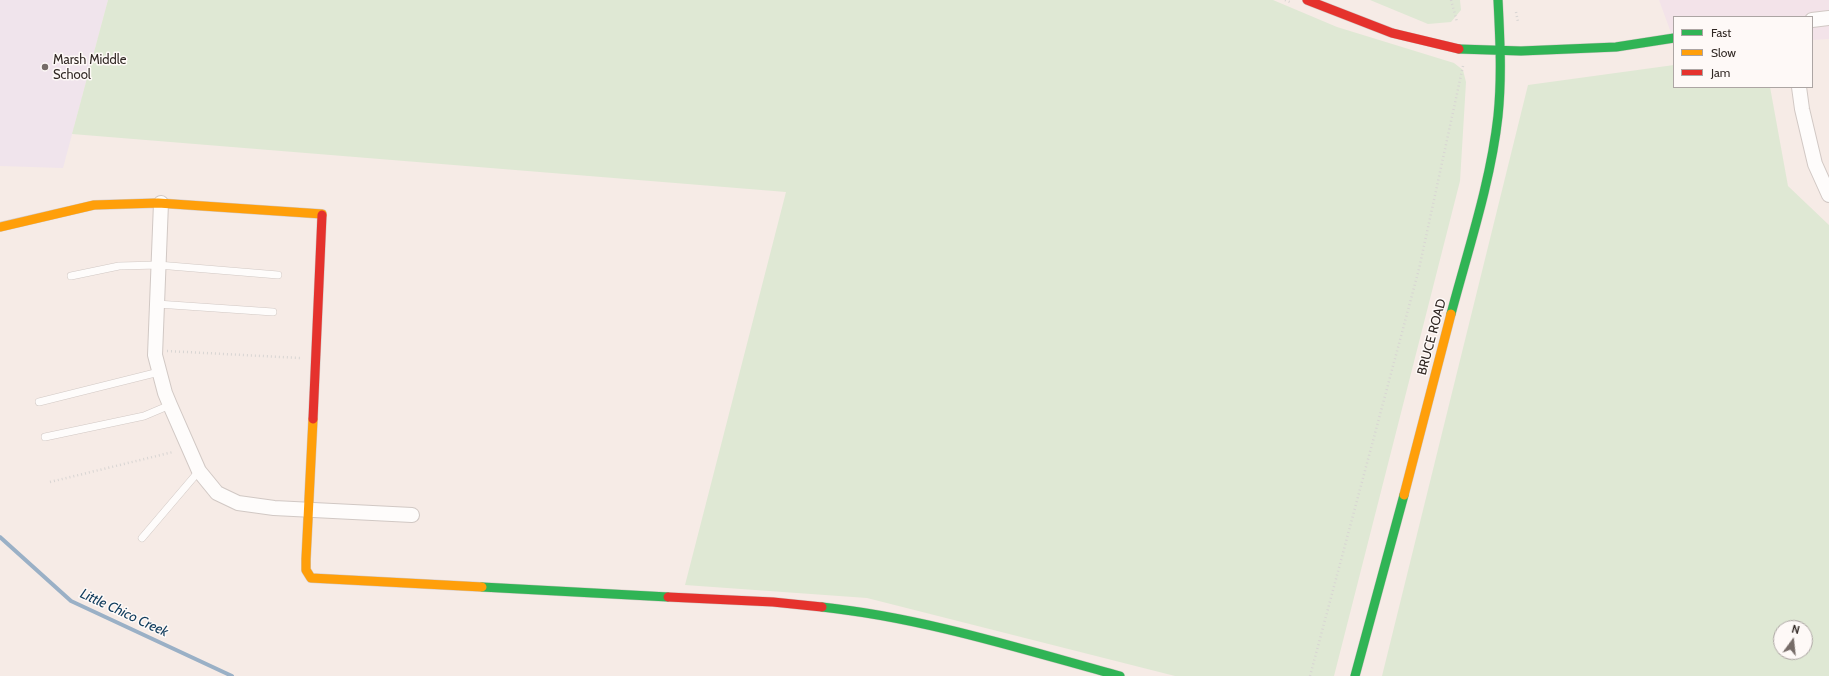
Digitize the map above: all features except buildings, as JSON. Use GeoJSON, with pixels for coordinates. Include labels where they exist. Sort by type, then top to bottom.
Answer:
{"type":"FeatureCollection","features":[{"type":"Feature","properties":{"kind":"street"},"geometry":{"type":"LineString","coordinates":[[1307,0],[1392,33],[1457,48],[1501,52],[1616,47],[1673,38]]}},
{"type":"Feature","properties":{"kind":"street","name":"BRUCE ROAD"},"geometry":{"type":"LineString","coordinates":[[1355,676],[1405,492],[1485,185],[1498,116],[1501,52],[1498,0]]}},
{"type":"Feature","properties":{"kind":"street"},"geometry":{"type":"LineString","coordinates":[[1813,20],[1829,18]]}},
{"type":"Feature","properties":{"kind":"street"},"geometry":{"type":"LineString","coordinates":[[1799,88],[1802,109],[1815,164],[1829,195]]}},
{"type":"Feature","properties":{"kind":"street"},"geometry":{"type":"LineString","coordinates":[[161,203],[155,354],[165,393],[170,405],[199,471],[216,493],[238,503],[274,508],[412,514]]}},
{"type":"Feature","properties":{"kind":"street"},"geometry":{"type":"LineString","coordinates":[[0,227],[94,205],[161,203],[322,214],[306,570],[311,578],[765,602],[859,610],[924,623],[1120,676]]}},
{"type":"Feature","properties":{"kind":"lane"},"geometry":{"type":"LineString","coordinates":[[71,276],[119,266],[158,265],[278,275]]}},
{"type":"Feature","properties":{"kind":"lane"},"geometry":{"type":"LineString","coordinates":[[157,304],[273,312]]}},
{"type":"Feature","properties":{"kind":"lane"},"geometry":{"type":"LineString","coordinates":[[39,402],[159,372]]}},
{"type":"Feature","properties":{"kind":"lane"},"geometry":{"type":"LineString","coordinates":[[45,437],[144,416],[170,405]]}},
{"type":"Feature","properties":{"kind":"lane"},"geometry":{"type":"LineString","coordinates":[[142,538],[199,471]]}},
{"type":"Feature","properties":{"kind":"path"},"geometry":{"type":"LineString","coordinates":[[1451,0],[1457,22]]}},
{"type":"Feature","properties":{"kind":"path"},"geometry":{"type":"LineString","coordinates":[[1310,676],[1419,269],[1463,65]]}},
{"type":"Feature","properties":{"kind":"path"},"geometry":{"type":"LineString","coordinates":[[161,350],[300,358]]}},
{"type":"Feature","properties":{"kind":"path"},"geometry":{"type":"LineString","coordinates":[[50,482],[173,452]]}},
{"type":"Feature","properties":{"kind":"shaded area","name":"Marsh Middle School"},"geometry":{"type":"Polygon","coordinates":[[[0,0],[108,0],[63,168],[0,166],[0,0]]]}},
{"type":"Feature","properties":{"kind":"shaded area"},"geometry":{"type":"Polygon","coordinates":[[[1659,0],[1829,0],[1829,39],[1813,40],[1813,16],[1673,16],[1673,38],[1659,0]]]}},
{"type":"Feature","properties":{"kind":"green space"},"geometry":{"type":"Polygon","coordinates":[[[108,0],[1273,0],[1337,27],[1454,63],[1463,70],[1466,82],[1460,181],[1334,676],[1175,676],[867,598],[685,585],[786,192],[72,134],[108,0]]]}},
{"type":"Feature","properties":{"kind":"green space"},"geometry":{"type":"Polygon","coordinates":[[[1370,0],[1460,0],[1461,10],[1451,22],[1428,24],[1370,0]]]}},
{"type":"Feature","properties":{"kind":"green space"},"geometry":{"type":"Polygon","coordinates":[[[1673,65],[1673,88],[1770,88],[1788,186],[1829,225],[1829,676],[1382,676],[1528,85],[1673,65]]]}},
{"type":"Feature","properties":{"kind":"waterway","name":"Little Chico Creek"},"geometry":{"type":"LineString","coordinates":[[0,537],[71,601],[232,676]]}},
{"type":"Feature","properties":{"kind":"traffic: fast"},"geometry":{"type":"LineString","coordinates":[[1451,314],[1485,190],[1495,141],[1500,87],[1498,0]]}},
{"type":"Feature","properties":{"kind":"traffic: fast"},"geometry":{"type":"LineString","coordinates":[[1459,49],[1521,51],[1616,47],[1673,38]]}},
{"type":"Feature","properties":{"kind":"traffic: fast"},"geometry":{"type":"LineString","coordinates":[[1355,676],[1404,495]]}},
{"type":"Feature","properties":{"kind":"traffic: fast"},"geometry":{"type":"LineString","coordinates":[[482,587],[668,597]]}},
{"type":"Feature","properties":{"kind":"traffic: fast"},"geometry":{"type":"LineString","coordinates":[[822,607],[860,612],[935,627],[1009,645],[1120,676]]}},
{"type":"Feature","properties":{"kind":"traffic: slow"},"geometry":{"type":"LineString","coordinates":[[0,227],[94,205],[158,203],[322,215]]}},
{"type":"Feature","properties":{"kind":"traffic: slow"},"geometry":{"type":"LineString","coordinates":[[1404,495],[1451,314]]}},
{"type":"Feature","properties":{"kind":"traffic: slow"},"geometry":{"type":"LineString","coordinates":[[313,419],[306,559],[306,570],[311,578],[482,587]]}},
{"type":"Feature","properties":{"kind":"traffic: jam"},"geometry":{"type":"LineString","coordinates":[[1307,0],[1392,33],[1459,49]]}},
{"type":"Feature","properties":{"kind":"traffic: jam"},"geometry":{"type":"LineString","coordinates":[[313,419],[322,215]]}},
{"type":"Feature","properties":{"kind":"traffic: jam"},"geometry":{"type":"LineString","coordinates":[[668,597],[773,602],[822,607]]}},
{"type":"Feature","properties":{"kind":"place","name":"Marsh Middle School"},"geometry":{"type":"Point","coordinates":[45,67]}}]}
